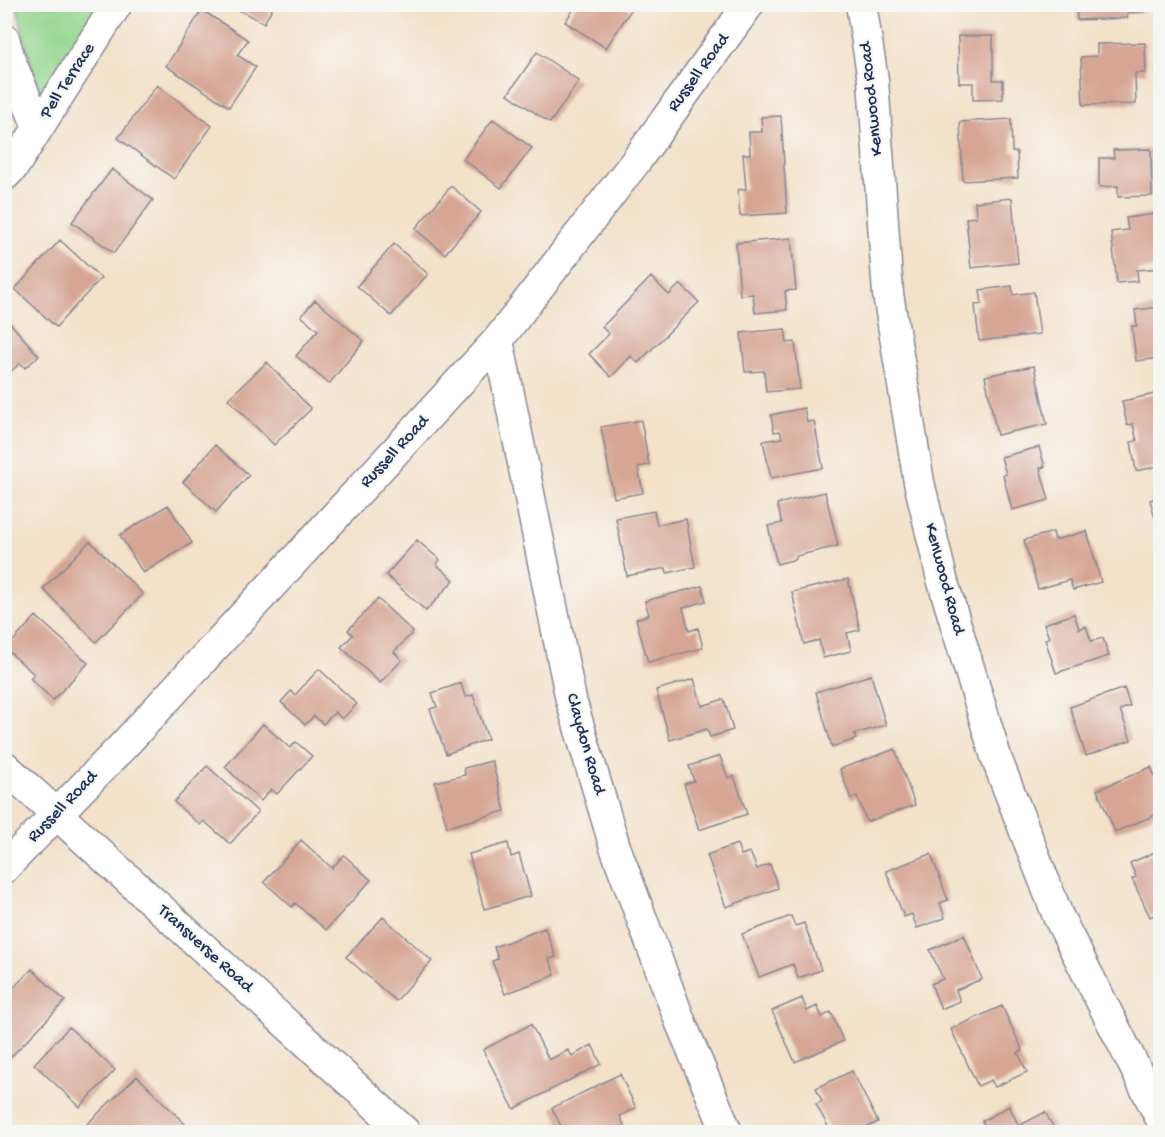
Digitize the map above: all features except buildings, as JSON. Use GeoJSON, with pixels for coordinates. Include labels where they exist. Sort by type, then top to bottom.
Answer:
{"type":"FeatureCollection","features":[{"type":"Feature","properties":{"kind":"street","name":"Pell Terrace"},"geometry":{"type":"LineString","coordinates":[[4,176],[14,165],[117,4]]}},
{"type":"Feature","properties":{"kind":"street","name":"Russell Road"},"geometry":{"type":"LineString","coordinates":[[4,868],[131,738],[498,340],[636,161],[749,4]]}},
{"type":"Feature","properties":{"kind":"street","name":"Kenwood Road"},"geometry":{"type":"LineString","coordinates":[[861,4],[873,80],[888,294],[919,482],[942,579],[997,760],[1058,916],[1161,1117]]}},
{"type":"Feature","properties":{"kind":"street","name":"Pell Terrace"},"geometry":{"type":"LineString","coordinates":[[4,38],[10,60],[38,128]]}},
{"type":"Feature","properties":{"kind":"street","name":"Claydon Road"},"geometry":{"type":"LineString","coordinates":[[498,340],[571,700],[615,847],[680,1021],[727,1132]]}},
{"type":"Feature","properties":{"kind":"street","name":"Transverse Road"},"geometry":{"type":"LineString","coordinates":[[4,766],[405,1132]]}},
{"type":"Feature","properties":{"kind":"green space"},"geometry":{"type":"Polygon","coordinates":[[[17,5],[102,5],[43,98],[27,52],[17,5]]]}}]}
